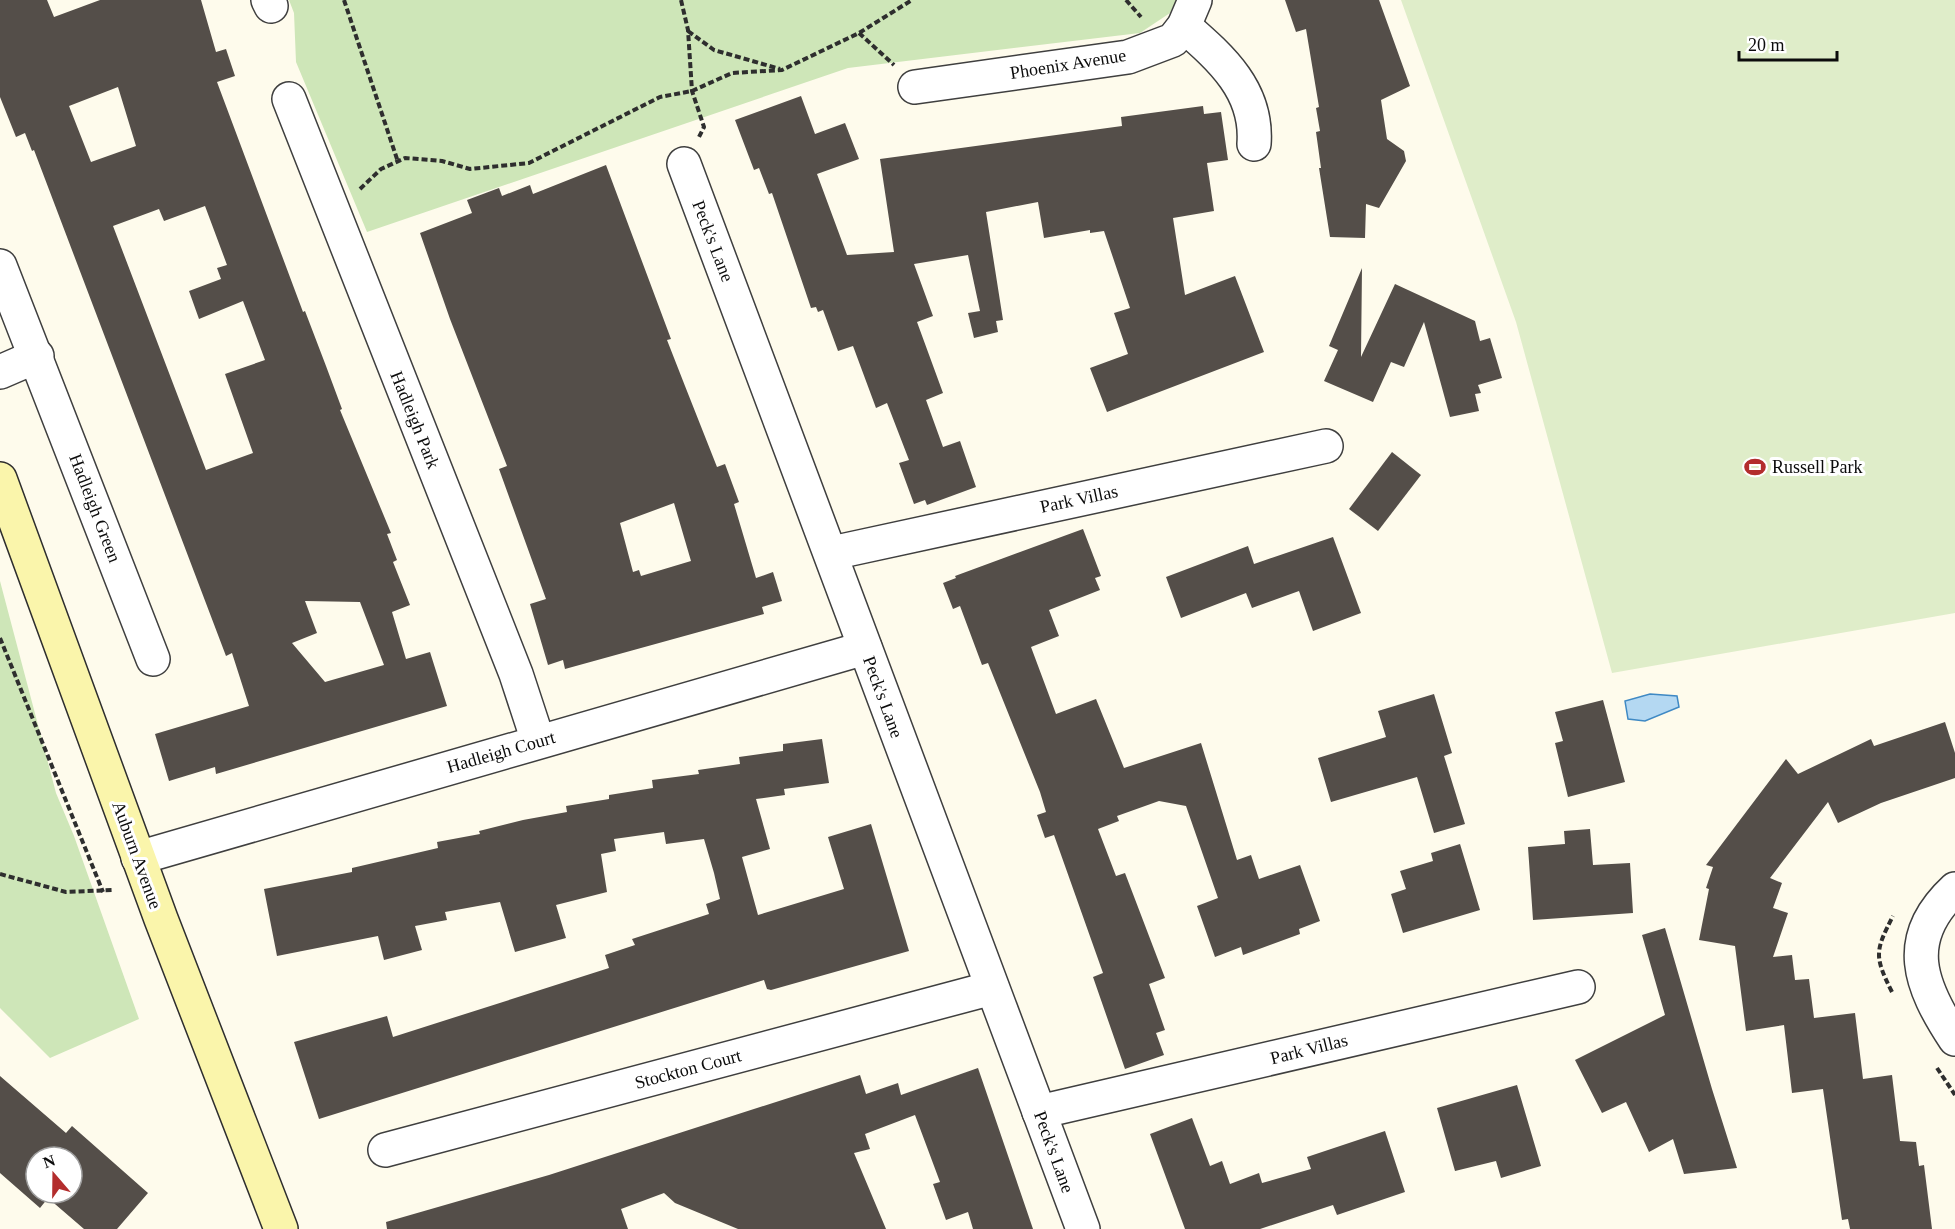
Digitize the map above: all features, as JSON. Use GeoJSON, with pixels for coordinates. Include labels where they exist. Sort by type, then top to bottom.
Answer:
{"type":"FeatureCollection","features":[{"type":"Feature","properties":{"kind":"street","name":"Phoenix Avenue"},"geometry":{"type":"LineString","coordinates":[[906,77],[1128,57],[1173,40],[1190,13]]}},
{"type":"Feature","properties":{"kind":"street"},"geometry":{"type":"LineString","coordinates":[[1190,13],[1212,51],[1246,91],[1255,126],[1254,144]]}},
{"type":"Feature","properties":{"kind":"street","name":"Hadleigh Park"},"geometry":{"type":"LineString","coordinates":[[289,99],[516,674],[538,741]]}},
{"type":"Feature","properties":{"kind":"street","name":"Peck's Lane"},"geometry":{"type":"LineString","coordinates":[[684,164],[1083,1229]]}},
{"type":"Feature","properties":{"kind":"street","name":"Hadleigh Green"},"geometry":{"type":"LineString","coordinates":[[0,266],[37,356],[153,659]]}},
{"type":"Feature","properties":{"kind":"street"},"geometry":{"type":"LineString","coordinates":[[0,372],[37,356]]}},
{"type":"Feature","properties":{"kind":"street","name":"Park Villas"},"geometry":{"type":"LineString","coordinates":[[831,553],[1326,446]]}},
{"type":"Feature","properties":{"kind":"street","name":"Auburn Avenue"},"geometry":{"type":"LineString","coordinates":[[0,479],[143,870],[280,1229]]}},
{"type":"Feature","properties":{"kind":"street","name":"Hadleigh Court"},"geometry":{"type":"LineString","coordinates":[[143,870],[538,741],[865,648]]}},
{"type":"Feature","properties":{"kind":"street"},"geometry":{"type":"LineString","coordinates":[[1955,890],[1940,904],[1928,924],[1921,954],[1922,978],[1955,1039]]}},
{"type":"Feature","properties":{"kind":"street","name":"Park Villas"},"geometry":{"type":"LineString","coordinates":[[1039,1112],[1578,987]]}},
{"type":"Feature","properties":{"kind":"street","name":"Stockton Court"},"geometry":{"type":"LineString","coordinates":[[385,1150],[992,988]]}},
{"type":"Feature","properties":{"kind":"path"},"geometry":{"type":"LineString","coordinates":[[344,0],[398,162]]}},
{"type":"Feature","properties":{"kind":"path"},"geometry":{"type":"LineString","coordinates":[[681,0],[688,30],[692,90],[704,127],[684,164]]}},
{"type":"Feature","properties":{"kind":"path"},"geometry":{"type":"LineString","coordinates":[[334,213],[381,169],[405,158],[442,160],[470,169],[529,164],[660,97],[692,90],[732,74],[782,70],[859,33],[912,0]]}},
{"type":"Feature","properties":{"kind":"path"},"geometry":{"type":"LineString","coordinates":[[688,30],[714,50],[782,70]]}},
{"type":"Feature","properties":{"kind":"path"},"geometry":{"type":"LineString","coordinates":[[859,33],[906,77]]}},
{"type":"Feature","properties":{"kind":"path"},"geometry":{"type":"LineString","coordinates":[[0,638],[103,892]]}},
{"type":"Feature","properties":{"kind":"path"},"geometry":{"type":"LineString","coordinates":[[0,874],[47,889],[103,892],[143,870]]}},
{"type":"Feature","properties":{"kind":"green space"},"geometry":{"type":"Polygon","coordinates":[[[289,0],[1176,0],[1170,13],[1140,33],[848,68],[367,232],[296,62],[294,13],[289,0]]]}},
{"type":"Feature","properties":{"kind":"green space","name":"Russell Park"},"geometry":{"type":"Polygon","coordinates":[[[1401,0],[1955,0],[1955,613],[1612,673],[1516,322],[1401,0]]]}},
{"type":"Feature","properties":{"kind":"green space"},"geometry":{"type":"Polygon","coordinates":[[[0,581],[56,793],[74,836],[139,1019],[50,1058],[0,1008],[0,581]]]}},
{"type":"Feature","properties":{"kind":"water"},"geometry":{"type":"Polygon","coordinates":[[[1650,694],[1677,696],[1679,707],[1645,721],[1628,719],[1625,701],[1650,694]]]}},
{"type":"Feature","properties":{"kind":"building"},"geometry":{"type":"Polygon","coordinates":[[[0,0],[47,0],[54,17],[100,0],[201,0],[216,52],[226,49],[235,76],[217,82],[303,312],[305,311],[326,366],[342,409],[340,410],[391,533],[387,534],[397,560],[393,562],[410,605],[392,612],[406,659],[430,652],[447,706],[216,774],[215,767],[169,781],[155,734],[249,706],[232,653],[226,656],[34,150],[32,151],[25,133],[16,137],[0,97],[0,0]],[[118,87],[69,106],[91,162],[136,146],[118,87]],[[205,206],[164,221],[159,209],[113,226],[206,470],[253,453],[225,374],[265,360],[243,301],[199,319],[189,291],[221,279],[217,268],[227,265],[205,206]],[[305,601],[317,633],[292,643],[325,682],[384,665],[360,602],[305,601]]]}},
{"type":"Feature","properties":{"kind":"building"},"geometry":{"type":"Polygon","coordinates":[[[1285,0],[1379,0],[1410,86],[1381,100],[1387,139],[1404,151],[1406,161],[1379,208],[1366,204],[1365,238],[1330,237],[1319,168],[1321,168],[1316,132],[1320,131],[1316,108],[1319,107],[1306,29],[1296,32],[1285,0]]]}},
{"type":"Feature","properties":{"kind":"building"},"geometry":{"type":"Polygon","coordinates":[[[801,96],[815,134],[845,123],[859,159],[817,174],[847,255],[894,252],[880,159],[1122,126],[1121,117],[1203,106],[1204,114],[1221,112],[1228,160],[1207,163],[1214,211],[1173,218],[1185,295],[1235,276],[1264,352],[1107,412],[1090,368],[1128,354],[1114,313],[1130,308],[1104,231],[1090,233],[1090,230],[1044,238],[1038,202],[986,212],[1003,320],[996,321],[998,332],[974,338],[968,313],[980,311],[968,255],[914,264],[933,316],[917,322],[943,393],[926,400],[943,447],[960,441],[976,487],[927,505],[925,500],[914,504],[899,463],[909,460],[887,403],[876,408],[853,346],[838,351],[823,310],[818,312],[816,307],[811,308],[772,193],[769,194],[759,168],[754,170],[735,120],[801,96]]]}},
{"type":"Feature","properties":{"kind":"building"},"geometry":{"type":"Polygon","coordinates":[[[606,165],[671,339],[667,340],[685,386],[717,467],[725,464],[739,502],[734,504],[756,578],[773,572],[782,601],[762,607],[764,614],[565,669],[563,660],[548,665],[530,604],[546,599],[499,469],[507,466],[450,319],[420,233],[472,213],[467,200],[499,188],[502,196],[530,185],[533,194],[606,165]],[[674,503],[620,523],[633,572],[639,570],[641,576],[691,561],[674,503]]]}},
{"type":"Feature","properties":{"kind":"building"},"geometry":{"type":"Polygon","coordinates":[[[1362,268],[1361,357],[1395,284],[1475,321],[1480,341],[1490,338],[1502,378],[1478,385],[1481,393],[1475,394],[1479,411],[1450,417],[1424,322],[1404,367],[1391,362],[1373,402],[1324,381],[1338,350],[1329,346],[1362,268]]]}},
{"type":"Feature","properties":{"kind":"building"},"geometry":{"type":"Polygon","coordinates":[[[1392,452],[1421,475],[1378,531],[1349,509],[1392,452]]]}},
{"type":"Feature","properties":{"kind":"building"},"geometry":{"type":"Polygon","coordinates":[[[1083,529],[1101,576],[1095,578],[1100,590],[1049,610],[1059,636],[1031,647],[1056,714],[1096,699],[1124,768],[1201,743],[1237,860],[1251,855],[1259,879],[1300,865],[1320,921],[1299,929],[1300,934],[1243,955],[1241,947],[1215,957],[1197,906],[1218,898],[1186,806],[1159,801],[1117,816],[1119,821],[1098,829],[1116,876],[1125,873],[1165,978],[1149,984],[1165,1030],[1156,1033],[1164,1055],[1125,1069],[1093,977],[1103,973],[1054,835],[1045,838],[1037,815],[1046,812],[1040,792],[988,663],[982,665],[960,606],[953,609],[943,583],[956,578],[955,576],[1083,529]]]}},
{"type":"Feature","properties":{"kind":"building"},"geometry":{"type":"Polygon","coordinates":[[[1333,537],[1361,613],[1313,631],[1299,591],[1252,608],[1246,593],[1181,618],[1166,577],[1248,546],[1254,564],[1333,537]]]}},
{"type":"Feature","properties":{"kind":"building"},"geometry":{"type":"Polygon","coordinates":[[[1434,694],[1452,753],[1444,756],[1465,824],[1434,833],[1417,777],[1331,802],[1318,758],[1386,737],[1378,711],[1434,694]]]}},
{"type":"Feature","properties":{"kind":"building"},"geometry":{"type":"Polygon","coordinates":[[[1603,700],[1625,782],[1568,797],[1555,743],[1563,741],[1555,712],[1603,700]]]}},
{"type":"Feature","properties":{"kind":"building"},"geometry":{"type":"Polygon","coordinates":[[[1945,722],[1955,753],[1955,778],[1881,803],[1838,823],[1828,802],[1770,878],[1782,883],[1773,908],[1788,913],[1773,957],[1792,955],[1795,980],[1809,979],[1814,1018],[1855,1013],[1863,1079],[1892,1075],[1900,1141],[1916,1142],[1919,1166],[1924,1165],[1932,1229],[1850,1229],[1848,1219],[1842,1220],[1823,1089],[1792,1093],[1784,1025],[1746,1031],[1735,946],[1699,940],[1709,889],[1706,888],[1713,867],[1706,865],[1786,759],[1798,774],[1871,739],[1874,746],[1945,722]]]}},
{"type":"Feature","properties":{"kind":"building"},"geometry":{"type":"Polygon","coordinates":[[[822,739],[829,783],[784,789],[785,795],[756,799],[770,849],[742,857],[758,915],[844,889],[828,837],[871,824],[909,951],[771,990],[767,989],[764,980],[319,1119],[294,1042],[387,1016],[393,1037],[609,968],[605,955],[635,945],[632,939],[709,914],[706,904],[720,899],[714,873],[704,839],[666,844],[664,832],[614,839],[616,851],[601,854],[607,892],[556,905],[566,938],[515,952],[500,902],[445,912],[447,920],[415,926],[422,950],[384,960],[378,936],[277,956],[264,889],[352,872],[352,868],[438,848],[437,842],[480,834],[479,831],[523,820],[567,812],[566,806],[609,799],[609,795],[653,788],[652,780],[699,774],[698,770],[740,764],[739,757],[783,751],[783,744],[822,739]]]}},
{"type":"Feature","properties":{"kind":"building"},"geometry":{"type":"Polygon","coordinates":[[[1590,829],[1593,865],[1630,863],[1633,913],[1533,920],[1528,847],[1565,844],[1564,831],[1590,829]]]}},
{"type":"Feature","properties":{"kind":"building"},"geometry":{"type":"Polygon","coordinates":[[[1460,844],[1480,910],[1403,933],[1391,894],[1406,889],[1400,871],[1433,861],[1431,853],[1460,844]]]}},
{"type":"Feature","properties":{"kind":"building"},"geometry":{"type":"Polygon","coordinates":[[[1665,928],[1737,1168],[1684,1174],[1673,1139],[1649,1152],[1626,1102],[1602,1113],[1575,1060],[1665,1015],[1642,935],[1665,928]]]}},
{"type":"Feature","properties":{"kind":"building"},"geometry":{"type":"Polygon","coordinates":[[[978,1068],[1033,1229],[973,1229],[968,1212],[946,1220],[933,1184],[940,1182],[915,1115],[865,1134],[870,1149],[854,1153],[886,1229],[738,1229],[675,1203],[664,1193],[621,1209],[628,1229],[387,1229],[386,1222],[549,1175],[860,1075],[866,1094],[898,1083],[901,1095],[978,1068]]]}},
{"type":"Feature","properties":{"kind":"building"},"geometry":{"type":"Polygon","coordinates":[[[0,1076],[66,1133],[72,1126],[148,1193],[117,1229],[84,1229],[56,1205],[84,1205],[84,1145],[24,1145],[24,1194],[0,1173],[0,1076]]]}},
{"type":"Feature","properties":{"kind":"building"},"geometry":{"type":"Polygon","coordinates":[[[1517,1085],[1541,1166],[1501,1178],[1496,1161],[1455,1171],[1437,1108],[1517,1085]]]}},
{"type":"Feature","properties":{"kind":"building"},"geometry":{"type":"Polygon","coordinates":[[[1192,1118],[1210,1166],[1222,1161],[1230,1184],[1259,1173],[1262,1183],[1311,1169],[1307,1157],[1385,1131],[1405,1192],[1337,1215],[1333,1205],[1260,1229],[1185,1229],[1150,1134],[1192,1118]]]}},
{"type":"Feature","properties":{"kind":"place","name":"Russell Park"},"geometry":{"type":"Point","coordinates":[1755,467]}}]}
